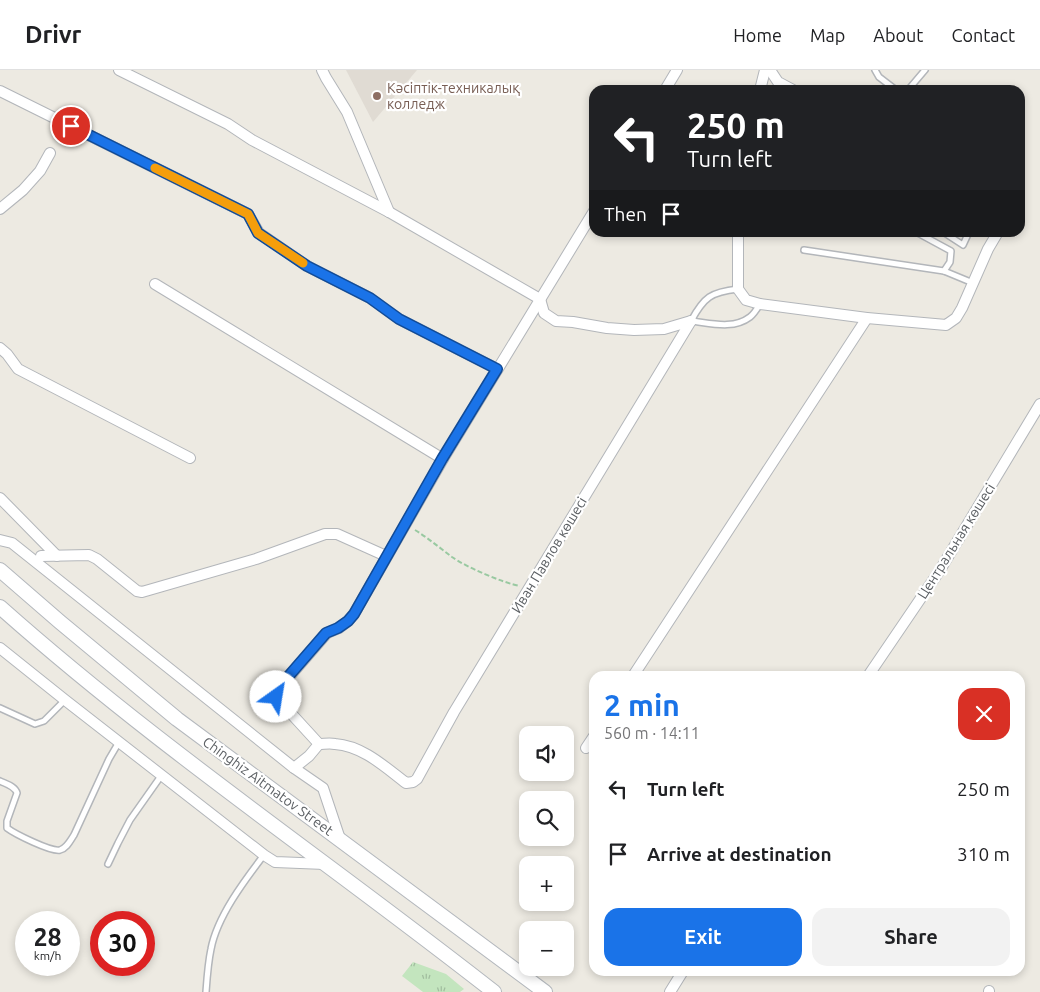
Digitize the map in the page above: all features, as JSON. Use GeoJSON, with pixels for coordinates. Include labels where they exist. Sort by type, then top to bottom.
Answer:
{"type":"FeatureCollection","features":[{"type":"Feature","properties":{"kind":"main road","name":"Chinghiz Aitmatov Street"},"geometry":{"type":"LineString","coordinates":[[0,570],[177,719],[545,992]]}},
{"type":"Feature","properties":{"kind":"main road","name":"Chinghiz Aitmatov Street"},"geometry":{"type":"LineString","coordinates":[[0,607],[162,742],[325,864],[488,991]]}},
{"type":"Feature","properties":{"kind":"street"},"geometry":{"type":"LineString","coordinates":[[119,70],[228,124],[252,140],[389,212],[540,299],[544,313],[556,321],[634,330],[664,329],[691,321]]}},
{"type":"Feature","properties":{"kind":"street"},"geometry":{"type":"LineString","coordinates":[[322,70],[347,112],[389,212]]}},
{"type":"Feature","properties":{"kind":"street"},"geometry":{"type":"LineString","coordinates":[[668,85],[676,70]]}},
{"type":"Feature","properties":{"kind":"street"},"geometry":{"type":"LineString","coordinates":[[761,85],[765,70]]}},
{"type":"Feature","properties":{"kind":"street"},"geometry":{"type":"LineString","coordinates":[[770,70],[778,82],[784,85]]}},
{"type":"Feature","properties":{"kind":"street"},"geometry":{"type":"LineString","coordinates":[[0,91],[248,214],[258,233],[307,266],[370,298],[399,319],[497,369]]}},
{"type":"Feature","properties":{"kind":"street"},"geometry":{"type":"LineString","coordinates":[[0,209],[23,190],[40,172],[50,153]]}},
{"type":"Feature","properties":{"kind":"street"},"geometry":{"type":"LineString","coordinates":[[294,768],[309,756],[319,744],[276,697],[276,692],[326,633],[338,628],[354,614],[442,459],[589,218]]}},
{"type":"Feature","properties":{"kind":"street"},"geometry":{"type":"LineString","coordinates":[[738,237],[738,289],[746,300],[760,304],[867,318],[946,325],[956,318],[962,308],[995,237]]}},
{"type":"Feature","properties":{"kind":"street"},"geometry":{"type":"LineString","coordinates":[[155,284],[442,459]]}},
{"type":"Feature","properties":{"kind":"street"},"geometry":{"type":"LineString","coordinates":[[636,671],[867,318]]}},
{"type":"Feature","properties":{"kind":"street","name":"Иван Павлов көшесі"},"geometry":{"type":"LineString","coordinates":[[319,744],[335,744],[350,747],[372,756],[406,783],[417,779],[454,712],[691,321]]}},
{"type":"Feature","properties":{"kind":"street"},"geometry":{"type":"LineString","coordinates":[[0,348],[18,369],[190,458]]}},
{"type":"Feature","properties":{"kind":"street","name":"Центральная көшесі"},"geometry":{"type":"LineString","coordinates":[[871,671],[940,570],[1040,404]]}},
{"type":"Feature","properties":{"kind":"street"},"geometry":{"type":"LineString","coordinates":[[0,498],[57,556]]}},
{"type":"Feature","properties":{"kind":"street"},"geometry":{"type":"LineString","coordinates":[[41,556],[89,555],[97,559],[137,591],[142,592],[256,559],[325,534],[337,534],[386,556]]}},
{"type":"Feature","properties":{"kind":"street"},"geometry":{"type":"LineString","coordinates":[[0,540],[12,542],[294,768],[323,788],[340,839]]}},
{"type":"Feature","properties":{"kind":"street"},"geometry":{"type":"LineString","coordinates":[[0,648],[264,855],[275,862],[325,864]]}},
{"type":"Feature","properties":{"kind":"street"},"geometry":{"type":"LineString","coordinates":[[586,748],[589,744]]}},
{"type":"Feature","properties":{"kind":"street"},"geometry":{"type":"LineString","coordinates":[[670,992],[680,976]]}},
{"type":"Feature","properties":{"kind":"lane"},"geometry":{"type":"LineString","coordinates":[[876,70],[876,74],[889,85]]}},
{"type":"Feature","properties":{"kind":"lane"},"geometry":{"type":"LineString","coordinates":[[912,85],[926,70]]}},
{"type":"Feature","properties":{"kind":"lane"},"geometry":{"type":"LineString","coordinates":[[925,237],[952,252],[950,262],[944,271]]}},
{"type":"Feature","properties":{"kind":"lane"},"geometry":{"type":"LineString","coordinates":[[951,237],[964,245],[967,237]]}},
{"type":"Feature","properties":{"kind":"lane"},"geometry":{"type":"LineString","coordinates":[[804,250],[944,271],[973,283]]}},
{"type":"Feature","properties":{"kind":"lane"},"geometry":{"type":"LineString","coordinates":[[738,289],[712,295],[699,306],[691,321],[723,325],[740,323],[751,316],[760,304]]}},
{"type":"Feature","properties":{"kind":"lane"},"geometry":{"type":"LineString","coordinates":[[0,708],[35,724],[44,721],[65,700]]}},
{"type":"Feature","properties":{"kind":"lane"},"geometry":{"type":"LineString","coordinates":[[0,781],[17,790],[7,821],[7,828],[49,849],[60,850],[68,845],[74,835],[109,759],[119,742]]}},
{"type":"Feature","properties":{"kind":"lane"},"geometry":{"type":"LineString","coordinates":[[108,864],[130,820],[161,776]]}},
{"type":"Feature","properties":{"kind":"lane"},"geometry":{"type":"LineString","coordinates":[[206,992],[211,948],[220,922],[264,855]]}},
{"type":"Feature","properties":{"kind":"path"},"geometry":{"type":"LineString","coordinates":[[405,524],[426,537],[454,559],[513,584],[530,587]]}},
{"type":"Feature","properties":{"kind":"shaded area","name":"Кәсіптік-техникалық колледж"},"geometry":{"type":"Polygon","coordinates":[[[346,70],[417,70],[373,122],[346,70]]]}},
{"type":"Feature","properties":{"kind":"green space"},"geometry":{"type":"Polygon","coordinates":[[[413,962],[446,974],[464,989],[460,992],[423,992],[402,976],[413,962]]]}},
{"type":"Feature","properties":{"kind":"slow traffic"},"geometry":{"type":"LineString","coordinates":[[155,168],[248,214],[258,233],[303,263]]}},
{"type":"Feature","properties":{"kind":"place","name":"Кәсіптік-техникалық колледж"},"geometry":{"type":"Point","coordinates":[377,96]}},
{"type":"Feature","properties":{"kind":"route"},"geometry":{"type":"LineString","coordinates":[[71,126],[248,214],[258,233],[307,266],[370,298],[399,319],[497,369],[442,459],[354,614],[338,628],[326,633],[280,686],[276,692],[276,697]]}}]}
